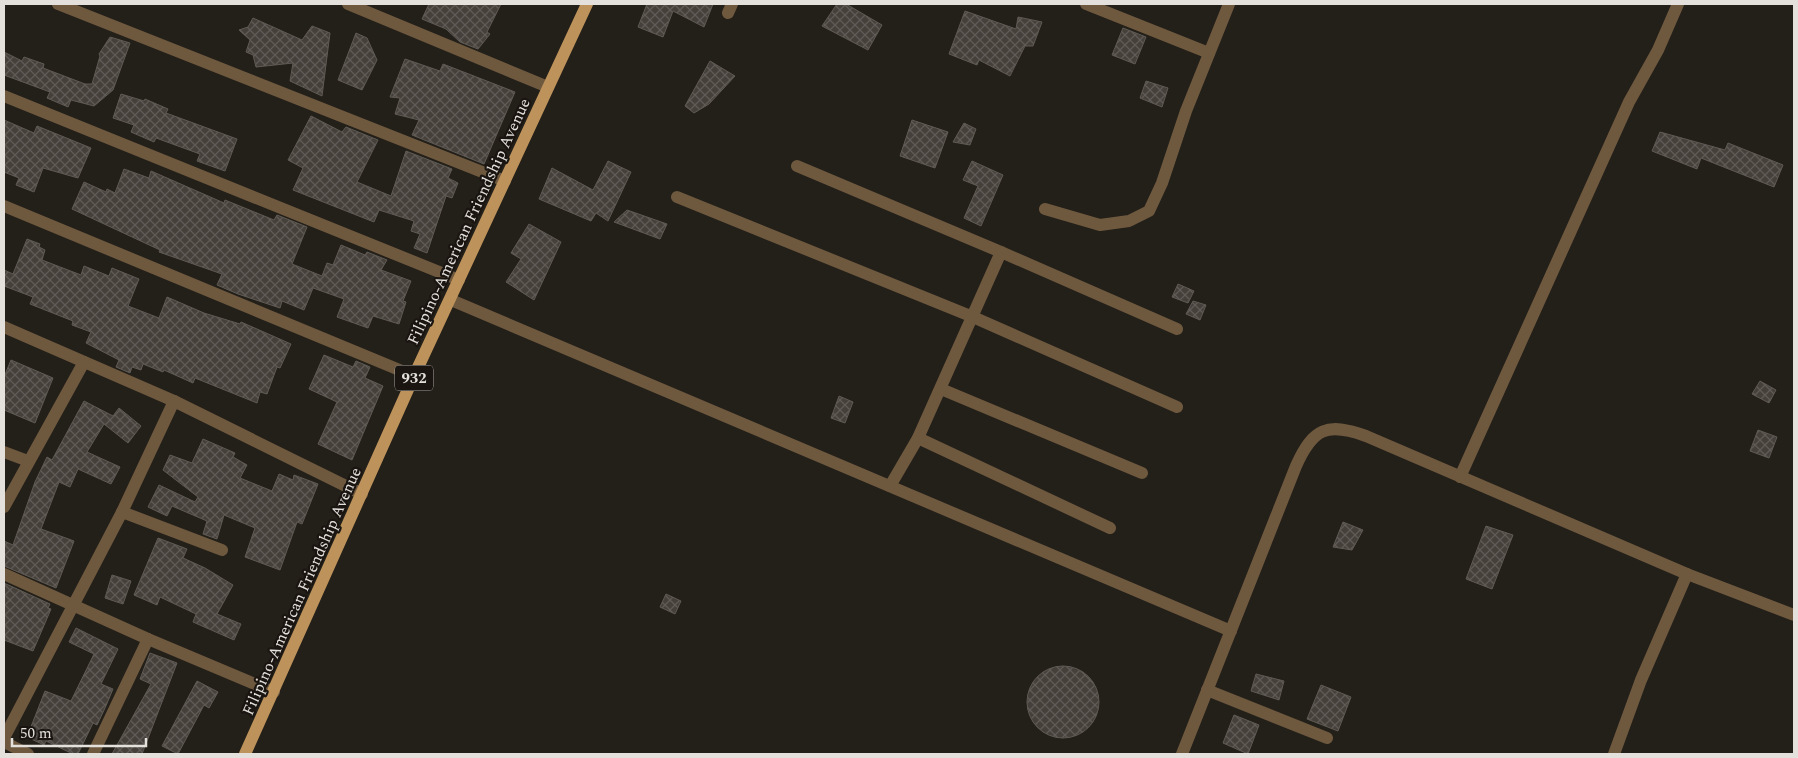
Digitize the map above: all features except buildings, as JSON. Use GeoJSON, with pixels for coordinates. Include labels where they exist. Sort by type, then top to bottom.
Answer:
{"type":"FeatureCollection","features":[{"type":"Feature","properties":{"kind":"main road","name":"Filipino-American Friendship Avenue"},"geometry":{"type":"LineString","coordinates":[[245,754],[414,376],[451,300],[587,4]]}},
{"type":"Feature","properties":{"kind":"street"},"geometry":{"type":"LineString","coordinates":[[58,4],[505,181]]}},
{"type":"Feature","properties":{"kind":"street"},"geometry":{"type":"LineString","coordinates":[[348,4],[548,87]]}},
{"type":"Feature","properties":{"kind":"street"},"geometry":{"type":"LineString","coordinates":[[1086,4],[1208,53]]}},
{"type":"Feature","properties":{"kind":"street"},"geometry":{"type":"LineString","coordinates":[[1045,209],[1100,226],[1129,221],[1149,210],[1162,183],[1208,53],[1230,4]]}},
{"type":"Feature","properties":{"kind":"street"},"geometry":{"type":"LineString","coordinates":[[1460,476],[1630,102],[1658,50],[1678,4]]}},
{"type":"Feature","properties":{"kind":"street"},"geometry":{"type":"LineString","coordinates":[[4,96],[460,280]]}},
{"type":"Feature","properties":{"kind":"street"},"geometry":{"type":"LineString","coordinates":[[797,166],[1001,252],[1177,330]]}},
{"type":"Feature","properties":{"kind":"street"},"geometry":{"type":"LineString","coordinates":[[677,197],[973,317],[1177,407]]}},
{"type":"Feature","properties":{"kind":"street"},"geometry":{"type":"LineString","coordinates":[[4,206],[414,376]]}},
{"type":"Feature","properties":{"kind":"street"},"geometry":{"type":"LineString","coordinates":[[890,486],[918,438],[1001,252]]}},
{"type":"Feature","properties":{"kind":"street"},"geometry":{"type":"LineString","coordinates":[[451,300],[1231,631]]}},
{"type":"Feature","properties":{"kind":"street"},"geometry":{"type":"LineString","coordinates":[[4,327],[174,401],[362,494]]}},
{"type":"Feature","properties":{"kind":"street"},"geometry":{"type":"LineString","coordinates":[[4,507],[84,362]]}},
{"type":"Feature","properties":{"kind":"street"},"geometry":{"type":"LineString","coordinates":[[941,389],[1142,473]]}},
{"type":"Feature","properties":{"kind":"street"},"geometry":{"type":"LineString","coordinates":[[28,754],[4,740],[122,512],[174,401]]}},
{"type":"Feature","properties":{"kind":"street"},"geometry":{"type":"LineString","coordinates":[[1182,754],[1296,466],[1312,438],[1322,431],[1335,428],[1350,430],[1687,574],[1794,615]]}},
{"type":"Feature","properties":{"kind":"street"},"geometry":{"type":"LineString","coordinates":[[918,438],[1110,528]]}},
{"type":"Feature","properties":{"kind":"street"},"geometry":{"type":"LineString","coordinates":[[4,452],[28,461]]}},
{"type":"Feature","properties":{"kind":"street"},"geometry":{"type":"LineString","coordinates":[[122,512],[222,550]]}},
{"type":"Feature","properties":{"kind":"street"},"geometry":{"type":"LineString","coordinates":[[4,574],[148,639],[274,692]]}},
{"type":"Feature","properties":{"kind":"street"},"geometry":{"type":"LineString","coordinates":[[1614,754],[1641,680],[1687,574]]}},
{"type":"Feature","properties":{"kind":"street"},"geometry":{"type":"LineString","coordinates":[[93,754],[148,639]]}},
{"type":"Feature","properties":{"kind":"street"},"geometry":{"type":"LineString","coordinates":[[1207,690],[1327,738]]}}]}
